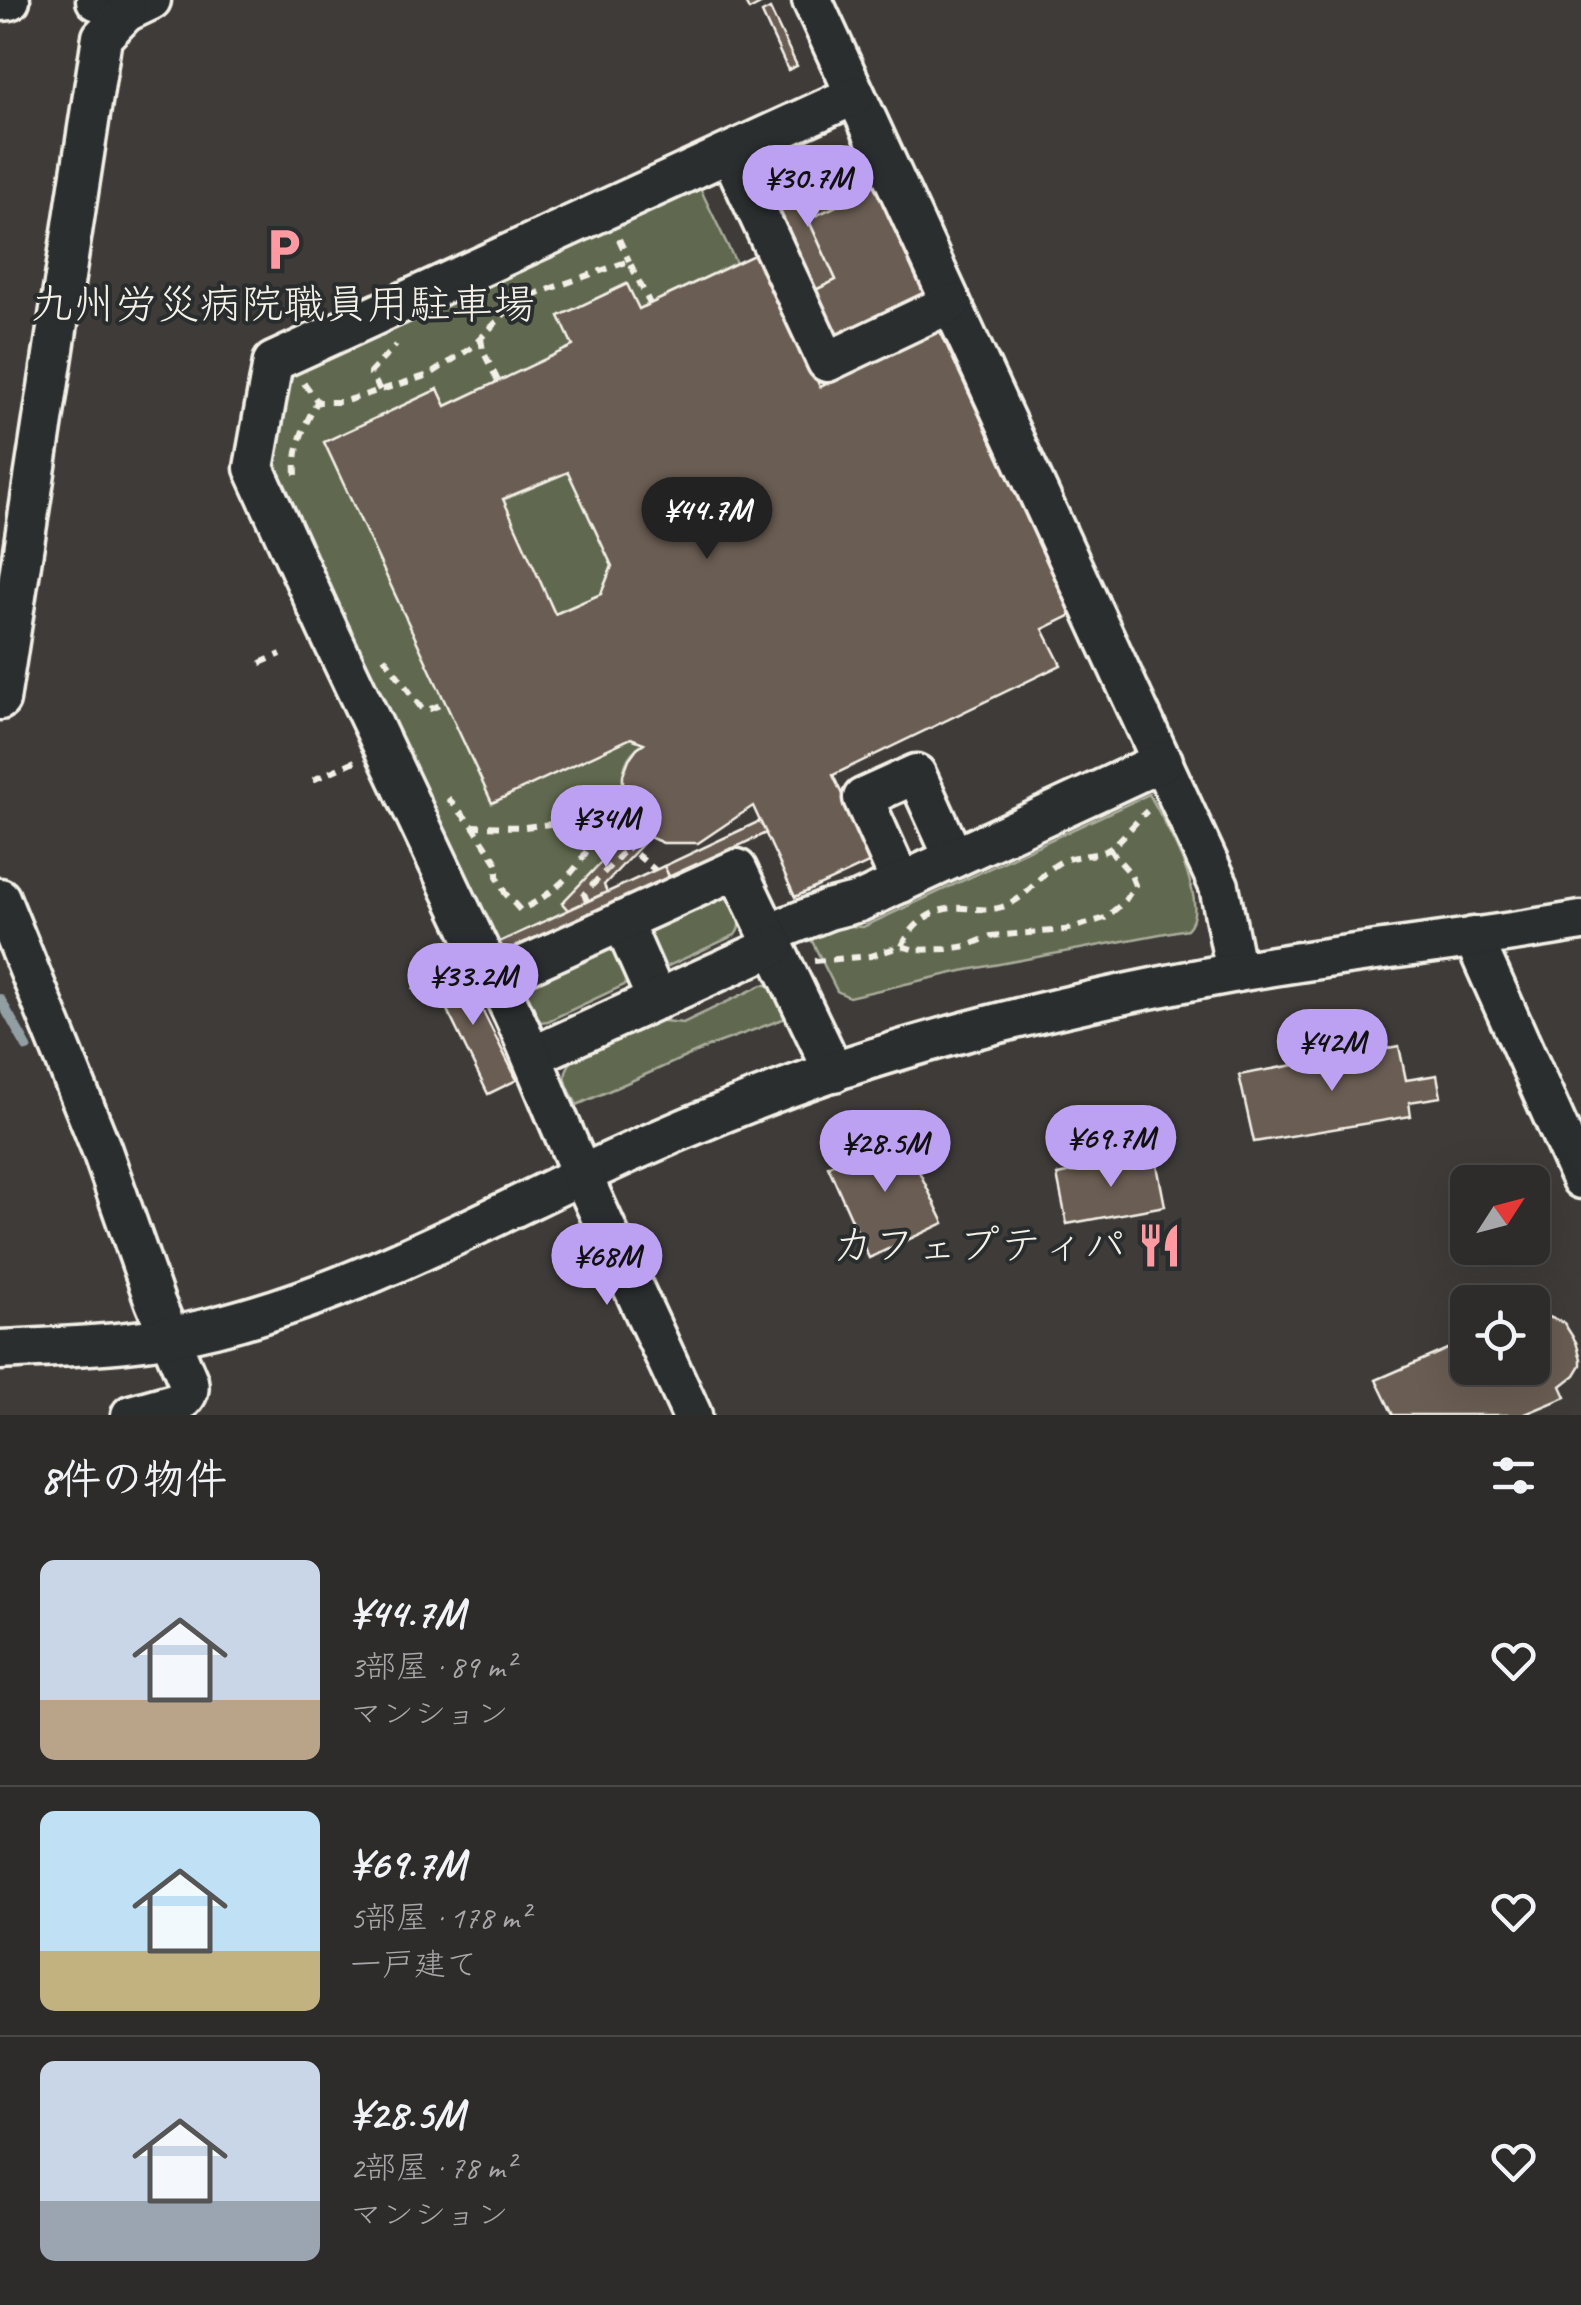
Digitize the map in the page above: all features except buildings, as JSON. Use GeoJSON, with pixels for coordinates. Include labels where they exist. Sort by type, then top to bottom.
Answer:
{"type":"FeatureCollection","features":[{"type":"Feature","properties":{"kind":"street"},"geometry":{"type":"LineString","coordinates":[[0,1],[10,0]]}},
{"type":"Feature","properties":{"kind":"street"},"geometry":{"type":"LineString","coordinates":[[812,0],[1219,886],[1236,972]]}},
{"type":"Feature","properties":{"kind":"street"},"geometry":{"type":"LineString","coordinates":[[0,700],[102,37],[124,4]]}},
{"type":"Feature","properties":{"kind":"street"},"geometry":{"type":"LineString","coordinates":[[692,1415],[497,978],[464,916],[254,468],[273,362],[855,95]]}},
{"type":"Feature","properties":{"kind":"street"},"geometry":{"type":"LineString","coordinates":[[730,153],[827,362],[951,303]]}},
{"type":"Feature","properties":{"kind":"street"},"geometry":{"type":"LineString","coordinates":[[533,1056],[658,1000],[828,910],[860,902],[1164,761]]}},
{"type":"Feature","properties":{"kind":"street"},"geometry":{"type":"LineString","coordinates":[[901,883],[863,798],[916,774],[954,858]]}},
{"type":"Feature","properties":{"kind":"street"},"geometry":{"type":"LineString","coordinates":[[497,978],[606,914],[738,869],[834,1072]]}},
{"type":"Feature","properties":{"kind":"street"},"geometry":{"type":"LineString","coordinates":[[0,898],[101,1148],[190,1388],[174,1405],[131,1415]]}},
{"type":"Feature","properties":{"kind":"street"},"geometry":{"type":"LineString","coordinates":[[606,914],[658,1000]]}},
{"type":"Feature","properties":{"kind":"street"},"geometry":{"type":"LineString","coordinates":[[0,1350],[132,1343],[171,1337],[264,1312],[450,1238],[754,1099],[896,1051],[1092,1001],[1236,972],[1581,921]]}},
{"type":"Feature","properties":{"kind":"street"},"geometry":{"type":"LineString","coordinates":[[1473,937],[1581,1178]]}},
{"type":"Feature","properties":{"kind":"path"},"geometry":{"type":"LineString","coordinates":[[298,488],[296,450],[317,402],[342,402],[429,375],[471,348],[518,300],[629,261],[650,304]]}},
{"type":"Feature","properties":{"kind":"path"},"geometry":{"type":"LineString","coordinates":[[481,337],[498,381]]}},
{"type":"Feature","properties":{"kind":"path"},"geometry":{"type":"LineString","coordinates":[[374,643],[422,709],[445,703]]}},
{"type":"Feature","properties":{"kind":"path"},"geometry":{"type":"LineString","coordinates":[[260,663],[281,654]]}},
{"type":"Feature","properties":{"kind":"path"},"geometry":{"type":"LineString","coordinates":[[384,657],[386,677]]}},
{"type":"Feature","properties":{"kind":"path"},"geometry":{"type":"LineString","coordinates":[[314,780],[334,769]]}},
{"type":"Feature","properties":{"kind":"path"},"geometry":{"type":"LineString","coordinates":[[438,785],[473,826],[497,863],[497,876],[505,893],[520,910],[548,896],[589,848],[593,836],[590,830]]}},
{"type":"Feature","properties":{"kind":"path"},"geometry":{"type":"LineString","coordinates":[[902,946],[916,925],[932,914],[952,908],[1003,907],[1034,887],[1060,861],[1109,849],[1160,801]]}},
{"type":"Feature","properties":{"kind":"path"},"geometry":{"type":"LineString","coordinates":[[473,826],[559,823],[598,829],[628,847],[660,874]]}},
{"type":"Feature","properties":{"kind":"path"},"geometry":{"type":"LineString","coordinates":[[606,914],[584,894],[643,831]]}},
{"type":"Feature","properties":{"kind":"path"},"geometry":{"type":"LineString","coordinates":[[813,962],[870,956],[902,946],[915,950],[967,946],[991,936],[1066,930],[1105,918],[1124,902],[1135,885],[1109,849]]}},
{"type":"Feature","properties":{"kind":"path"},"geometry":{"type":"LineString","coordinates":[[533,904],[538,916]]}},
{"type":"Feature","properties":{"kind":"path"},"geometry":{"type":"LineString","coordinates":[[413,991],[430,982]]}},
{"type":"Feature","properties":{"kind":"green space"},"geometry":{"type":"Polygon","coordinates":[[[698,184],[736,263],[639,309],[626,284],[560,316],[573,346],[446,406],[438,390],[325,442],[631,738],[644,743],[628,760],[623,781],[627,804],[637,825],[562,903],[568,910],[494,945],[269,458],[283,378],[698,184]]]}},
{"type":"Feature","properties":{"kind":"green space"},"geometry":{"type":"Polygon","coordinates":[[[568,472],[612,566],[601,594],[555,614],[503,500],[568,472]]]}},
{"type":"Feature","properties":{"kind":"green space"},"geometry":{"type":"Polygon","coordinates":[[[1149,794],[1190,882],[1193,917],[1187,929],[962,971],[849,997],[837,991],[809,935],[830,924],[863,927],[1149,794]]]}},
{"type":"Feature","properties":{"kind":"green space"},"geometry":{"type":"Polygon","coordinates":[[[719,896],[729,899],[738,917],[735,935],[657,969],[645,929],[719,896]]]}},
{"type":"Feature","properties":{"kind":"green space"},"geometry":{"type":"Polygon","coordinates":[[[615,944],[633,981],[540,1022],[525,996],[530,984],[615,944]]]}},
{"type":"Feature","properties":{"kind":"green space"},"geometry":{"type":"Polygon","coordinates":[[[762,985],[775,991],[786,1018],[710,1046],[577,1105],[566,1077],[573,1060],[655,1020],[683,1023],[762,985]]]}},
{"type":"Feature","properties":{"kind":"waterway"},"geometry":{"type":"LineString","coordinates":[[0,999],[27,1047]]}},
{"type":"Feature","properties":{"kind":"place","name":"九州労災病院職員用駐車場"},"geometry":{"type":"Point","coordinates":[283,250]}},
{"type":"Feature","properties":{"kind":"place","name":"カフェプティパ"},"geometry":{"type":"Point","coordinates":[1159,1245]}}]}
